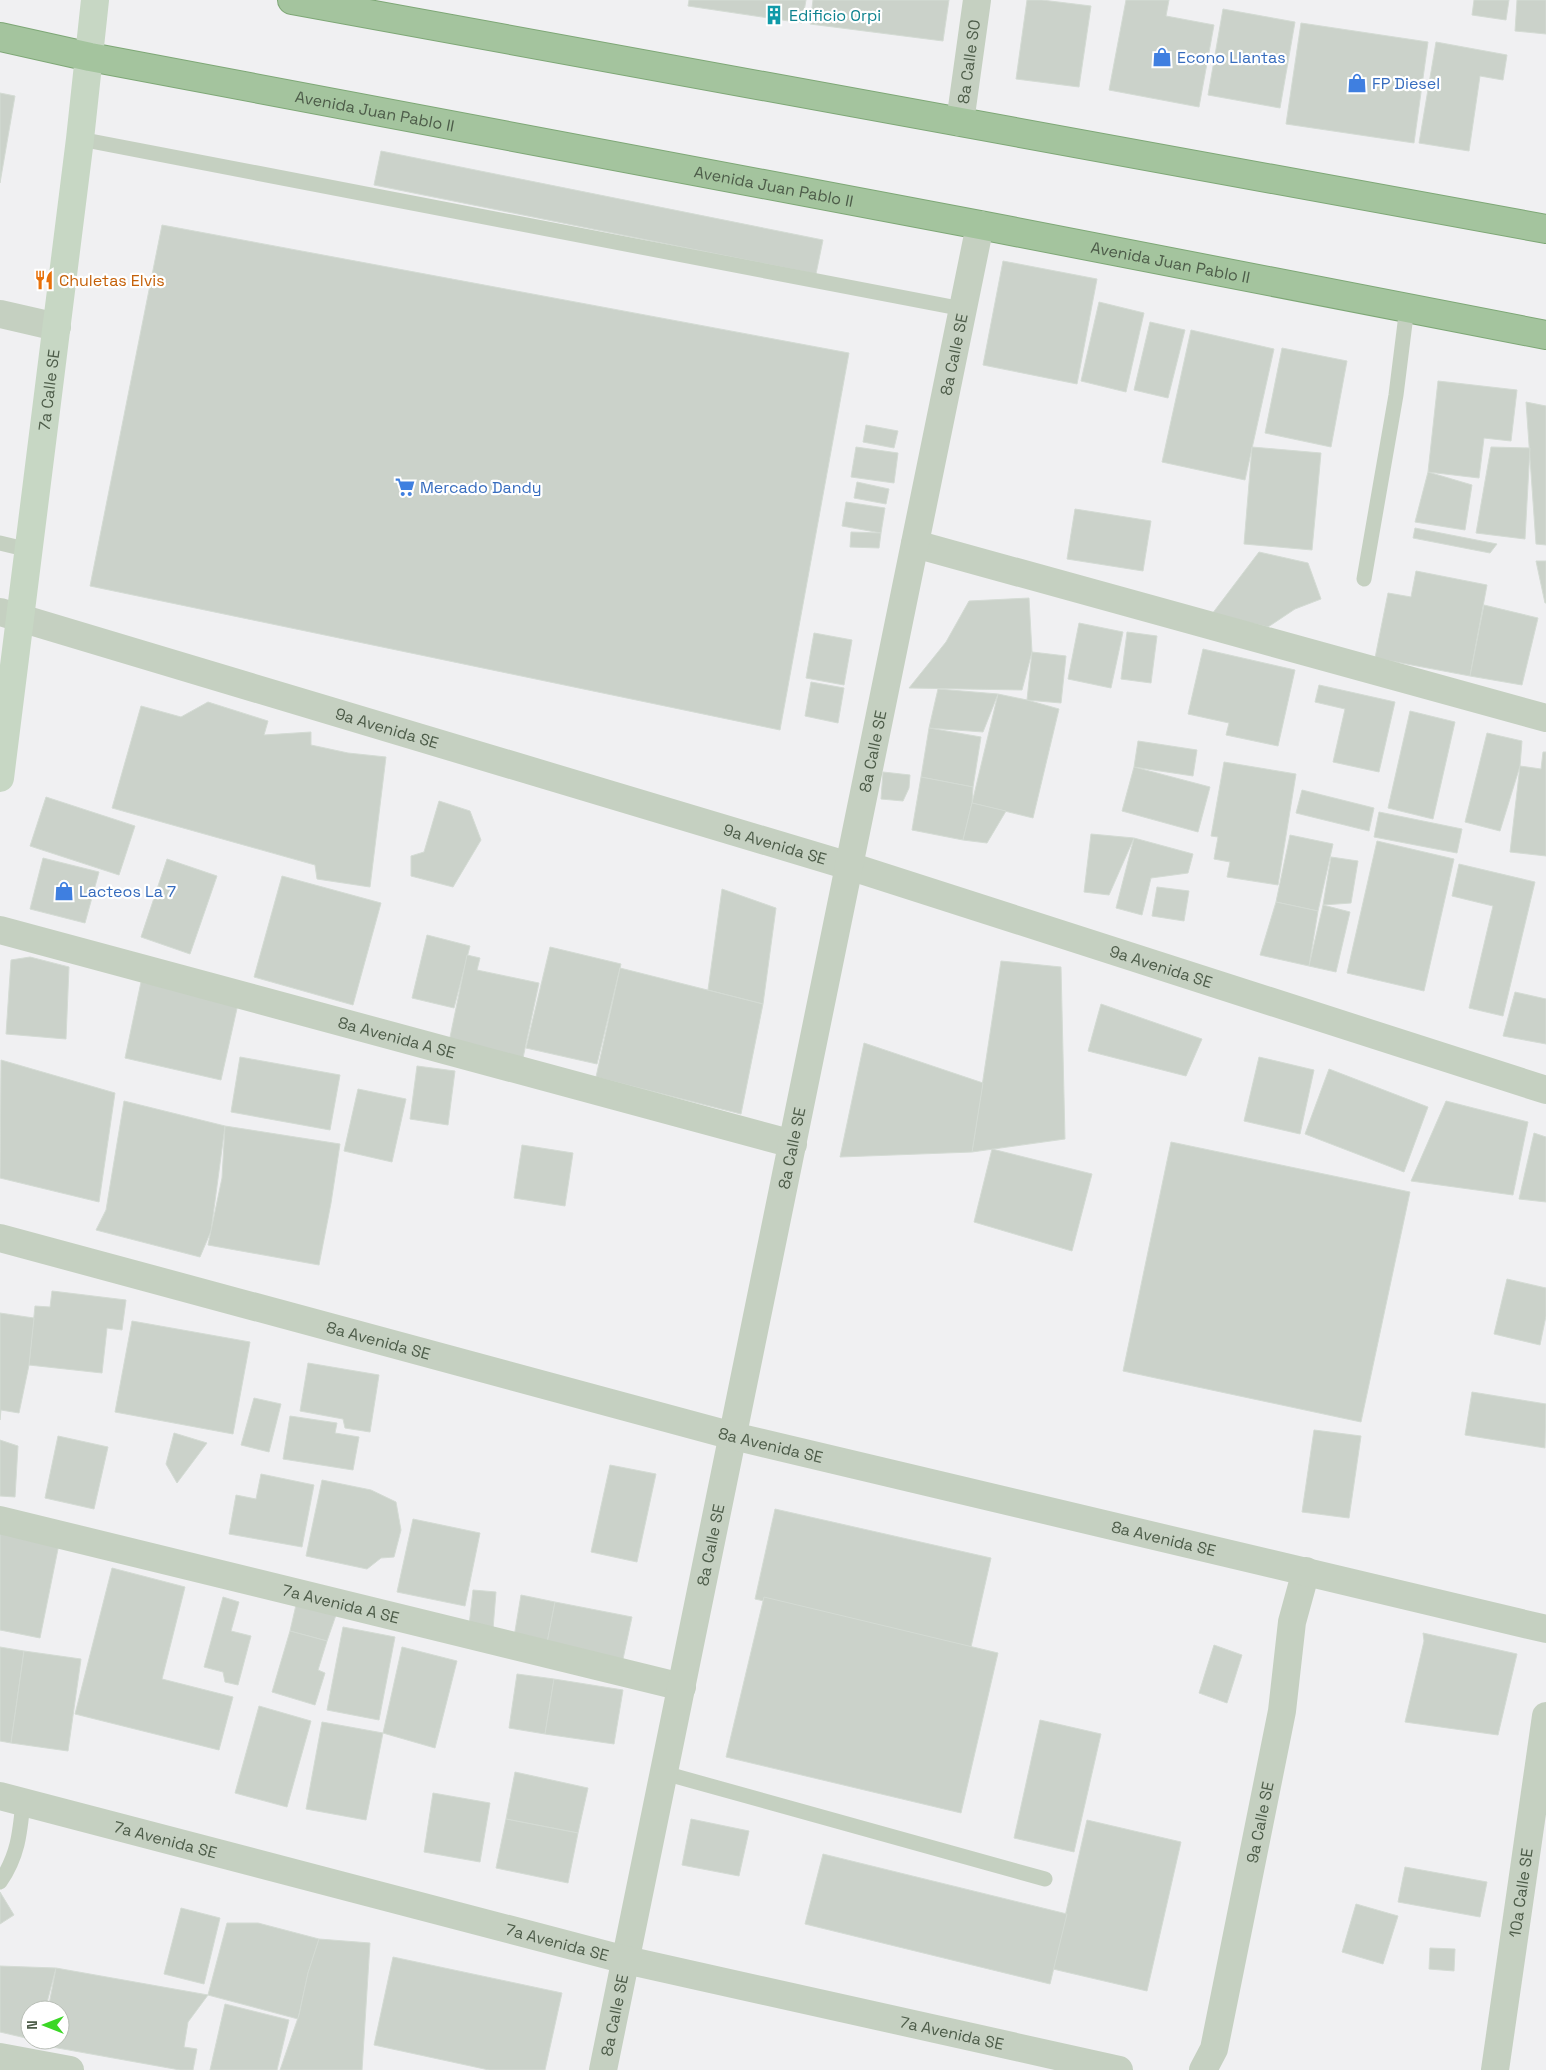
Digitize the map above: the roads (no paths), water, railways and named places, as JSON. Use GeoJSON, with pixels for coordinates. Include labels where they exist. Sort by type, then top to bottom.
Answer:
{"type":"FeatureCollection","features":[{"type":"Feature","properties":{"kind":"highway"},"geometry":{"type":"LineString","coordinates":[[292,0],[1546,229]]}},
{"type":"Feature","properties":{"kind":"highway","name":"Avenida Juan Pablo II"},"geometry":{"type":"LineString","coordinates":[[0,37],[90,57],[980,225],[1546,335]]}},
{"type":"Feature","properties":{"kind":"main road","name":"7a Calle SE"},"geometry":{"type":"LineString","coordinates":[[0,778],[10,615],[29,550],[90,57],[95,0]]}},
{"type":"Feature","properties":{"kind":"street","name":"8a Calle SO"},"geometry":{"type":"LineString","coordinates":[[960,122],[978,0]]}},
{"type":"Feature","properties":{"kind":"street","name":"8a Calle SE"},"geometry":{"type":"LineString","coordinates":[[603,2070],[980,225]]}},
{"type":"Feature","properties":{"kind":"street"},"geometry":{"type":"LineString","coordinates":[[0,314],[57,327]]}},
{"type":"Feature","properties":{"kind":"street"},"geometry":{"type":"LineString","coordinates":[[915,544],[1546,718]]}},
{"type":"Feature","properties":{"kind":"street","name":"9a Avenida SE"},"geometry":{"type":"LineString","coordinates":[[10,615],[850,866],[1546,1090]]}},
{"type":"Feature","properties":{"kind":"street","name":"8a Avenida A SE"},"geometry":{"type":"LineString","coordinates":[[0,930],[793,1144]]}},
{"type":"Feature","properties":{"kind":"street","name":"8a Avenida SE"},"geometry":{"type":"LineString","coordinates":[[0,1238],[733,1436],[1546,1629]]}},
{"type":"Feature","properties":{"kind":"street","name":"7a Avenida A SE"},"geometry":{"type":"LineString","coordinates":[[0,1520],[682,1687]]}},
{"type":"Feature","properties":{"kind":"street","name":"9a Calle SE"},"geometry":{"type":"LineString","coordinates":[[1203,2070],[1214,2049],[1282,1711],[1292,1622],[1306,1571]]}},
{"type":"Feature","properties":{"kind":"street","name":"10a Calle SE"},"geometry":{"type":"LineString","coordinates":[[1495,2070],[1546,1716]]}},
{"type":"Feature","properties":{"kind":"street","name":"7a Avenida SE"},"geometry":{"type":"LineString","coordinates":[[12,1799],[626,1960],[1119,2070]]}},
{"type":"Feature","properties":{"kind":"street"},"geometry":{"type":"LineString","coordinates":[[0,2057],[70,2070]]}},
{"type":"Feature","properties":{"kind":"lane"},"geometry":{"type":"LineString","coordinates":[[80,139],[963,309]]}},
{"type":"Feature","properties":{"kind":"lane"},"geometry":{"type":"LineString","coordinates":[[1364,578],[1396,395],[1407,307]]}},
{"type":"Feature","properties":{"kind":"lane"},"geometry":{"type":"LineString","coordinates":[[0,543],[29,550]]}},
{"type":"Feature","properties":{"kind":"lane"},"geometry":{"type":"LineString","coordinates":[[664,1773],[1045,1879]]}},
{"type":"Feature","properties":{"kind":"lane"},"geometry":{"type":"LineString","coordinates":[[0,1882],[20,1841],[12,1799]]}},
{"type":"Feature","properties":{"kind":"place","name":"Edificio Orpi"},"geometry":{"type":"Point","coordinates":[774,15]}},
{"type":"Feature","properties":{"kind":"place","name":"Econo Llantas"},"geometry":{"type":"Point","coordinates":[1162,57]}},
{"type":"Feature","properties":{"kind":"place","name":"FP Diesel"},"geometry":{"type":"Point","coordinates":[1357,83]}},
{"type":"Feature","properties":{"kind":"place","name":"Chuletas Elvis"},"geometry":{"type":"Point","coordinates":[44,280]}},
{"type":"Feature","properties":{"kind":"place","name":"Mercado Dandy"},"geometry":{"type":"Point","coordinates":[405,487]}},
{"type":"Feature","properties":{"kind":"place","name":"Lacteos La 7"},"geometry":{"type":"Point","coordinates":[64,891]}}]}
